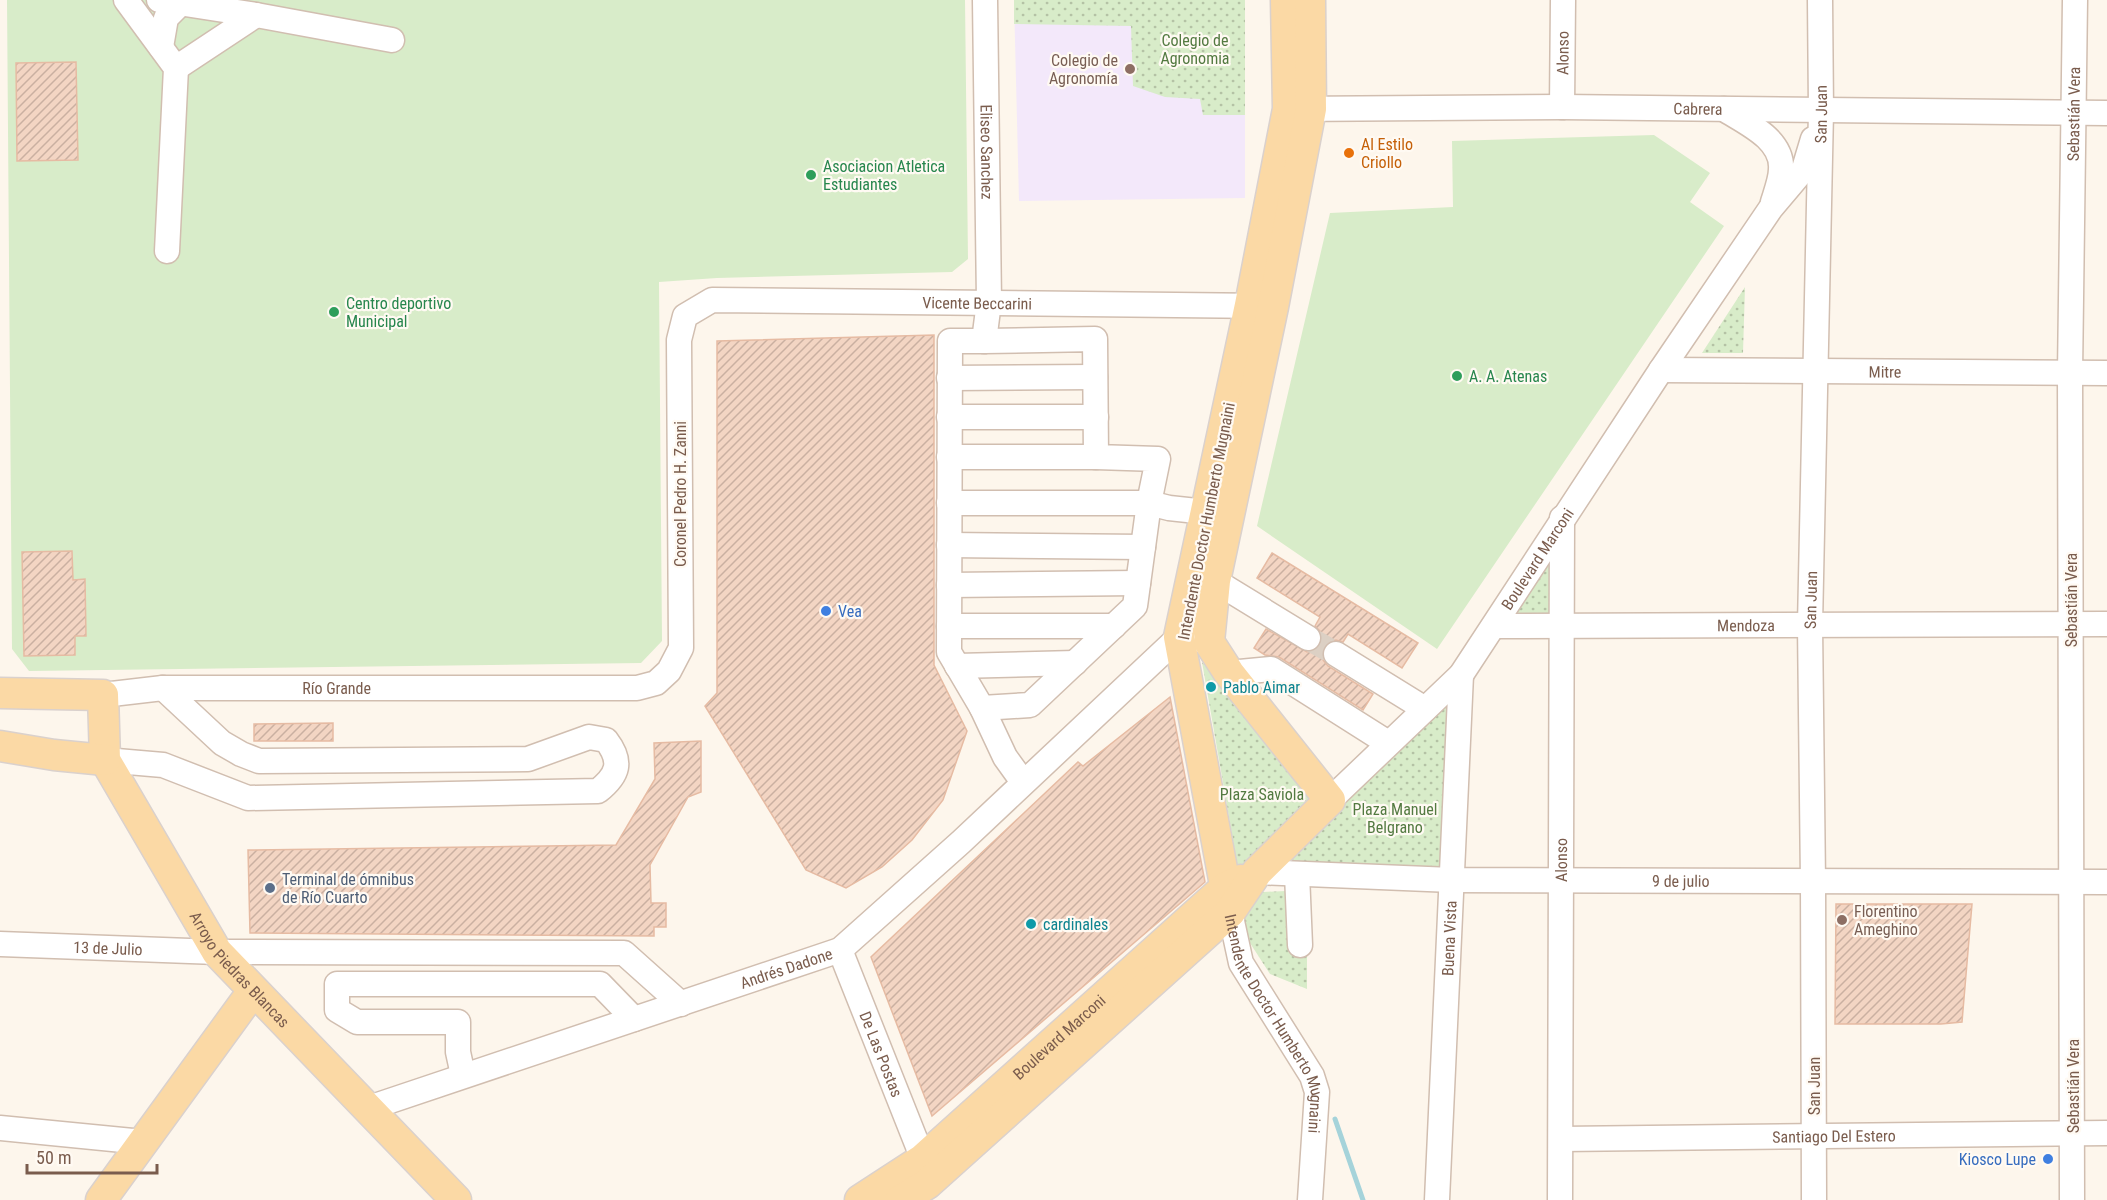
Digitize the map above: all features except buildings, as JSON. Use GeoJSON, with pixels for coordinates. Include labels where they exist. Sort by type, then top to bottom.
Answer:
{"type":"FeatureCollection","features":[{"type":"Feature","properties":{"kind":"main road","name":"Intendente Doctor Humberto Mugnaini"},"geometry":{"type":"LineString","coordinates":[[1286,0],[1299,109]]}},
{"type":"Feature","properties":{"kind":"main road","name":"Intendente Doctor Humberto Mugnaini"},"geometry":{"type":"LineString","coordinates":[[1310,0],[1299,109],[1261,306],[1215,581],[1209,642],[1229,673],[1330,800]]}},
{"type":"Feature","properties":{"kind":"main road","name":"Intendente Doctor Humberto Mugnaini"},"geometry":{"type":"LineString","coordinates":[[1228,900],[1179,638],[1206,512],[1261,306]]}},
{"type":"Feature","properties":{"kind":"main road","name":"Río Grande"},"geometry":{"type":"LineString","coordinates":[[0,693],[103,695]]}},
{"type":"Feature","properties":{"kind":"main road","name":"Arroyo Piedras Blancas"},"geometry":{"type":"LineString","coordinates":[[103,695],[105,759],[217,952],[456,1200]]}},
{"type":"Feature","properties":{"kind":"main road"},"geometry":{"type":"LineString","coordinates":[[10,747],[54,755],[105,759]]}},
{"type":"Feature","properties":{"kind":"main road","name":"Boulevard Marconi"},"geometry":{"type":"LineString","coordinates":[[901,1200],[926,1181],[1228,900],[1330,800]]}},
{"type":"Feature","properties":{"kind":"main road"},"geometry":{"type":"LineString","coordinates":[[101,1200],[253,990]]}},
{"type":"Feature","properties":{"kind":"main road","name":"Boulevard Marconi"},"geometry":{"type":"LineString","coordinates":[[860,1200],[926,1181]]}},
{"type":"Feature","properties":{"kind":"street"},"geometry":{"type":"LineString","coordinates":[[126,0],[176,68],[167,251]]}},
{"type":"Feature","properties":{"kind":"street","name":"Eliseo Sanchez"},"geometry":{"type":"LineString","coordinates":[[984,341],[989,302],[985,0]]}},
{"type":"Feature","properties":{"kind":"street","name":"Alonso"},"geometry":{"type":"LineString","coordinates":[[1562,107],[1563,0]]}},
{"type":"Feature","properties":{"kind":"street","name":"San Juan"},"geometry":{"type":"LineString","coordinates":[[1814,1200],[1814,882],[1810,625],[1821,111],[1820,0]]}},
{"type":"Feature","properties":{"kind":"street","name":"Sebastián Vera"},"geometry":{"type":"LineString","coordinates":[[2072,1200],[2070,373],[2075,0]]}},
{"type":"Feature","properties":{"kind":"street"},"geometry":{"type":"LineString","coordinates":[[161,48],[166,18],[180,3]]}},
{"type":"Feature","properties":{"kind":"street"},"geometry":{"type":"LineString","coordinates":[[180,3],[392,40]]}},
{"type":"Feature","properties":{"kind":"street"},"geometry":{"type":"LineString","coordinates":[[180,3],[207,29],[204,49]]}},
{"type":"Feature","properties":{"kind":"street"},"geometry":{"type":"LineString","coordinates":[[176,68],[256,15]]}},
{"type":"Feature","properties":{"kind":"street","name":"Cabrera"},"geometry":{"type":"LineString","coordinates":[[1299,109],[1562,107],[2107,112]]}},
{"type":"Feature","properties":{"kind":"street","name":"Boulevard Marconi"},"geometry":{"type":"LineString","coordinates":[[1724,109],[1763,134],[1777,150],[1782,168],[1771,208]]}},
{"type":"Feature","properties":{"kind":"street","name":"Boulevard Marconi"},"geometry":{"type":"LineString","coordinates":[[1330,800],[1461,675],[1661,370],[1771,208],[1804,169],[1821,111]]}},
{"type":"Feature","properties":{"kind":"street","name":"Vicente Beccarini"},"geometry":{"type":"LineString","coordinates":[[685,316],[712,300],[1261,306]]}},
{"type":"Feature","properties":{"kind":"street","name":"Coronel Pedro H. Zanni"},"geometry":{"type":"LineString","coordinates":[[669,671],[681,648],[679,340],[685,316]]}},
{"type":"Feature","properties":{"kind":"street"},"geometry":{"type":"LineString","coordinates":[[1023,782],[1005,757],[982,708],[949,651],[950,341],[1095,339],[1096,457]]}},
{"type":"Feature","properties":{"kind":"street","name":"Mitre"},"geometry":{"type":"LineString","coordinates":[[1661,370],[1815,369],[2107,373]]}},
{"type":"Feature","properties":{"kind":"street"},"geometry":{"type":"LineString","coordinates":[[949,378],[1095,378]]}},
{"type":"Feature","properties":{"kind":"street"},"geometry":{"type":"LineString","coordinates":[[950,417],[1096,417]]}},
{"type":"Feature","properties":{"kind":"street"},"geometry":{"type":"LineString","coordinates":[[949,457],[1158,459],[1149,502],[1135,606],[1030,705],[982,708]]}},
{"type":"Feature","properties":{"kind":"street"},"geometry":{"type":"LineString","coordinates":[[950,503],[1149,502],[1169,508],[1206,512]]}},
{"type":"Feature","properties":{"kind":"street","name":"Alonso"},"geometry":{"type":"LineString","coordinates":[[1560,1200],[1562,518]]}},
{"type":"Feature","properties":{"kind":"street"},"geometry":{"type":"LineString","coordinates":[[949,545],[1143,547]]}},
{"type":"Feature","properties":{"kind":"street"},"geometry":{"type":"LineString","coordinates":[[1215,581],[1308,638]]}},
{"type":"Feature","properties":{"kind":"street"},"geometry":{"type":"LineString","coordinates":[[949,585],[1138,584]]}},
{"type":"Feature","properties":{"kind":"street","name":"Mendoza"},"geometry":{"type":"LineString","coordinates":[[1494,626],[2107,624]]}},
{"type":"Feature","properties":{"kind":"street"},"geometry":{"type":"LineString","coordinates":[[949,626],[1114,626]]}},
{"type":"Feature","properties":{"kind":"street"},"geometry":{"type":"LineString","coordinates":[[1179,638],[1209,642]]}},
{"type":"Feature","properties":{"kind":"street","name":"Andrés Dadone"},"geometry":{"type":"LineString","coordinates":[[369,1108],[840,950],[961,842],[1179,638]]}},
{"type":"Feature","properties":{"kind":"street"},"geometry":{"type":"LineString","coordinates":[[1336,654],[1425,709]]}},
{"type":"Feature","properties":{"kind":"street"},"geometry":{"type":"LineString","coordinates":[[957,666],[1075,663]]}},
{"type":"Feature","properties":{"kind":"street"},"geometry":{"type":"LineString","coordinates":[[1229,673],[1271,669],[1388,743]]}},
{"type":"Feature","properties":{"kind":"street","name":"Río Grande"},"geometry":{"type":"LineString","coordinates":[[103,695],[163,688],[637,688],[656,683],[669,671]]}},
{"type":"Feature","properties":{"kind":"street","name":"Buena Vista"},"geometry":{"type":"LineString","coordinates":[[1437,1200],[1461,675]]}},
{"type":"Feature","properties":{"kind":"street"},"geometry":{"type":"LineString","coordinates":[[105,759],[163,765],[248,798],[597,791],[612,779],[617,763],[615,752],[606,740],[589,737],[528,759],[259,761],[222,743],[163,688]]}},
{"type":"Feature","properties":{"kind":"street"},"geometry":{"type":"LineString","coordinates":[[0,726],[10,747]]}},
{"type":"Feature","properties":{"kind":"street","name":"9 de julio"},"geometry":{"type":"LineString","coordinates":[[1257,872],[1452,880],[2107,882]]}},
{"type":"Feature","properties":{"kind":"street"},"geometry":{"type":"LineString","coordinates":[[1297,874],[1300,945]]}},
{"type":"Feature","properties":{"kind":"street","name":"Intendente Doctor Humberto Mugnaini"},"geometry":{"type":"LineString","coordinates":[[1228,900],[1241,963],[1312,1076],[1317,1092],[1310,1200]]}},
{"type":"Feature","properties":{"kind":"street","name":"13 de Julio"},"geometry":{"type":"LineString","coordinates":[[0,944],[217,952],[624,953],[681,1004]]}},
{"type":"Feature","properties":{"kind":"street","name":"De Las Postas"},"geometry":{"type":"LineString","coordinates":[[840,950],[926,1181]]}},
{"type":"Feature","properties":{"kind":"street"},"geometry":{"type":"LineString","coordinates":[[463,1076],[458,1052],[458,1022],[357,1022],[337,1010],[337,984],[600,984],[634,1019]]}},
{"type":"Feature","properties":{"kind":"street"},"geometry":{"type":"LineString","coordinates":[[0,1128],[143,1142]]}},
{"type":"Feature","properties":{"kind":"street","name":"Santiago Del Estero"},"geometry":{"type":"LineString","coordinates":[[1561,1139],[2107,1133]]}},
{"type":"Feature","properties":{"kind":"shaded area","name":"Colegio de Agronomía"},"geometry":{"type":"Polygon","coordinates":[[[1014,0],[1245,0],[1245,198],[1019,201],[1014,0]]]}},
{"type":"Feature","properties":{"kind":"green space","name":"Centro deportivo Municipal"},"geometry":{"type":"Polygon","coordinates":[[[7,0],[965,0],[968,259],[952,272],[717,278],[659,282],[662,641],[641,663],[29,671],[12,649],[7,0]]]}},
{"type":"Feature","properties":{"kind":"green space","name":"Colegio de Agronomia"},"geometry":{"type":"Polygon","coordinates":[[[1014,0],[1245,0],[1245,115],[1203,115],[1200,99],[1165,97],[1133,86],[1131,26],[1014,24],[1014,0]]]}},
{"type":"Feature","properties":{"kind":"green space","name":"A. A. Atenas"},"geometry":{"type":"Polygon","coordinates":[[[1654,135],[1710,173],[1690,202],[1724,226],[1437,649],[1257,526],[1330,213],[1453,207],[1452,141],[1654,135]]]}},
{"type":"Feature","properties":{"kind":"green space"},"geometry":{"type":"Polygon","coordinates":[[[1745,287],[1743,353],[1702,353],[1745,287]]]}},
{"type":"Feature","properties":{"kind":"green space"},"geometry":{"type":"Polygon","coordinates":[[[1558,537],[1556,619],[1505,619],[1558,537]]]}},
{"type":"Feature","properties":{"kind":"green space","name":"Plaza Saviola"},"geometry":{"type":"Polygon","coordinates":[[[1202,662],[1310,797],[1238,869],[1202,662]]]}},
{"type":"Feature","properties":{"kind":"green space","name":"Plaza Manuel Belgrano"},"geometry":{"type":"Polygon","coordinates":[[[1450,698],[1440,868],[1275,865],[1450,698]]]}},
{"type":"Feature","properties":{"kind":"green space"},"geometry":{"type":"Polygon","coordinates":[[[1307,890],[1307,989],[1270,974],[1230,912],[1263,892],[1307,890]]]}},
{"type":"Feature","properties":{"kind":"waterway"},"geometry":{"type":"LineString","coordinates":[[1335,1119],[1363,1200]]}},
{"type":"Feature","properties":{"kind":"tunnel"},"geometry":{"type":"LineString","coordinates":[[1308,638],[1336,654]]}},
{"type":"Feature","properties":{"kind":"place","name":"Colegio de Agronomía"},"geometry":{"type":"Point","coordinates":[1130,69]}},
{"type":"Feature","properties":{"kind":"place","name":"Al Estilo Criollo"},"geometry":{"type":"Point","coordinates":[1349,153]}},
{"type":"Feature","properties":{"kind":"place","name":"Asociacion Atletica Estudiantes"},"geometry":{"type":"Point","coordinates":[811,175]}},
{"type":"Feature","properties":{"kind":"place","name":"Centro deportivo Municipal"},"geometry":{"type":"Point","coordinates":[334,312]}},
{"type":"Feature","properties":{"kind":"place","name":"A. A. Atenas"},"geometry":{"type":"Point","coordinates":[1457,376]}},
{"type":"Feature","properties":{"kind":"place","name":"Vea"},"geometry":{"type":"Point","coordinates":[826,611]}},
{"type":"Feature","properties":{"kind":"place","name":"Pablo Aimar"},"geometry":{"type":"Point","coordinates":[1211,687]}},
{"type":"Feature","properties":{"kind":"place","name":"Terminal de ómnibus de Río Cuarto"},"geometry":{"type":"Point","coordinates":[270,888]}},
{"type":"Feature","properties":{"kind":"place","name":"Florentino Ameghino"},"geometry":{"type":"Point","coordinates":[1842,920]}},
{"type":"Feature","properties":{"kind":"place","name":"cardinales"},"geometry":{"type":"Point","coordinates":[1031,924]}},
{"type":"Feature","properties":{"kind":"place","name":"Kiosco Lupe"},"geometry":{"type":"Point","coordinates":[2048,1159]}}]}
